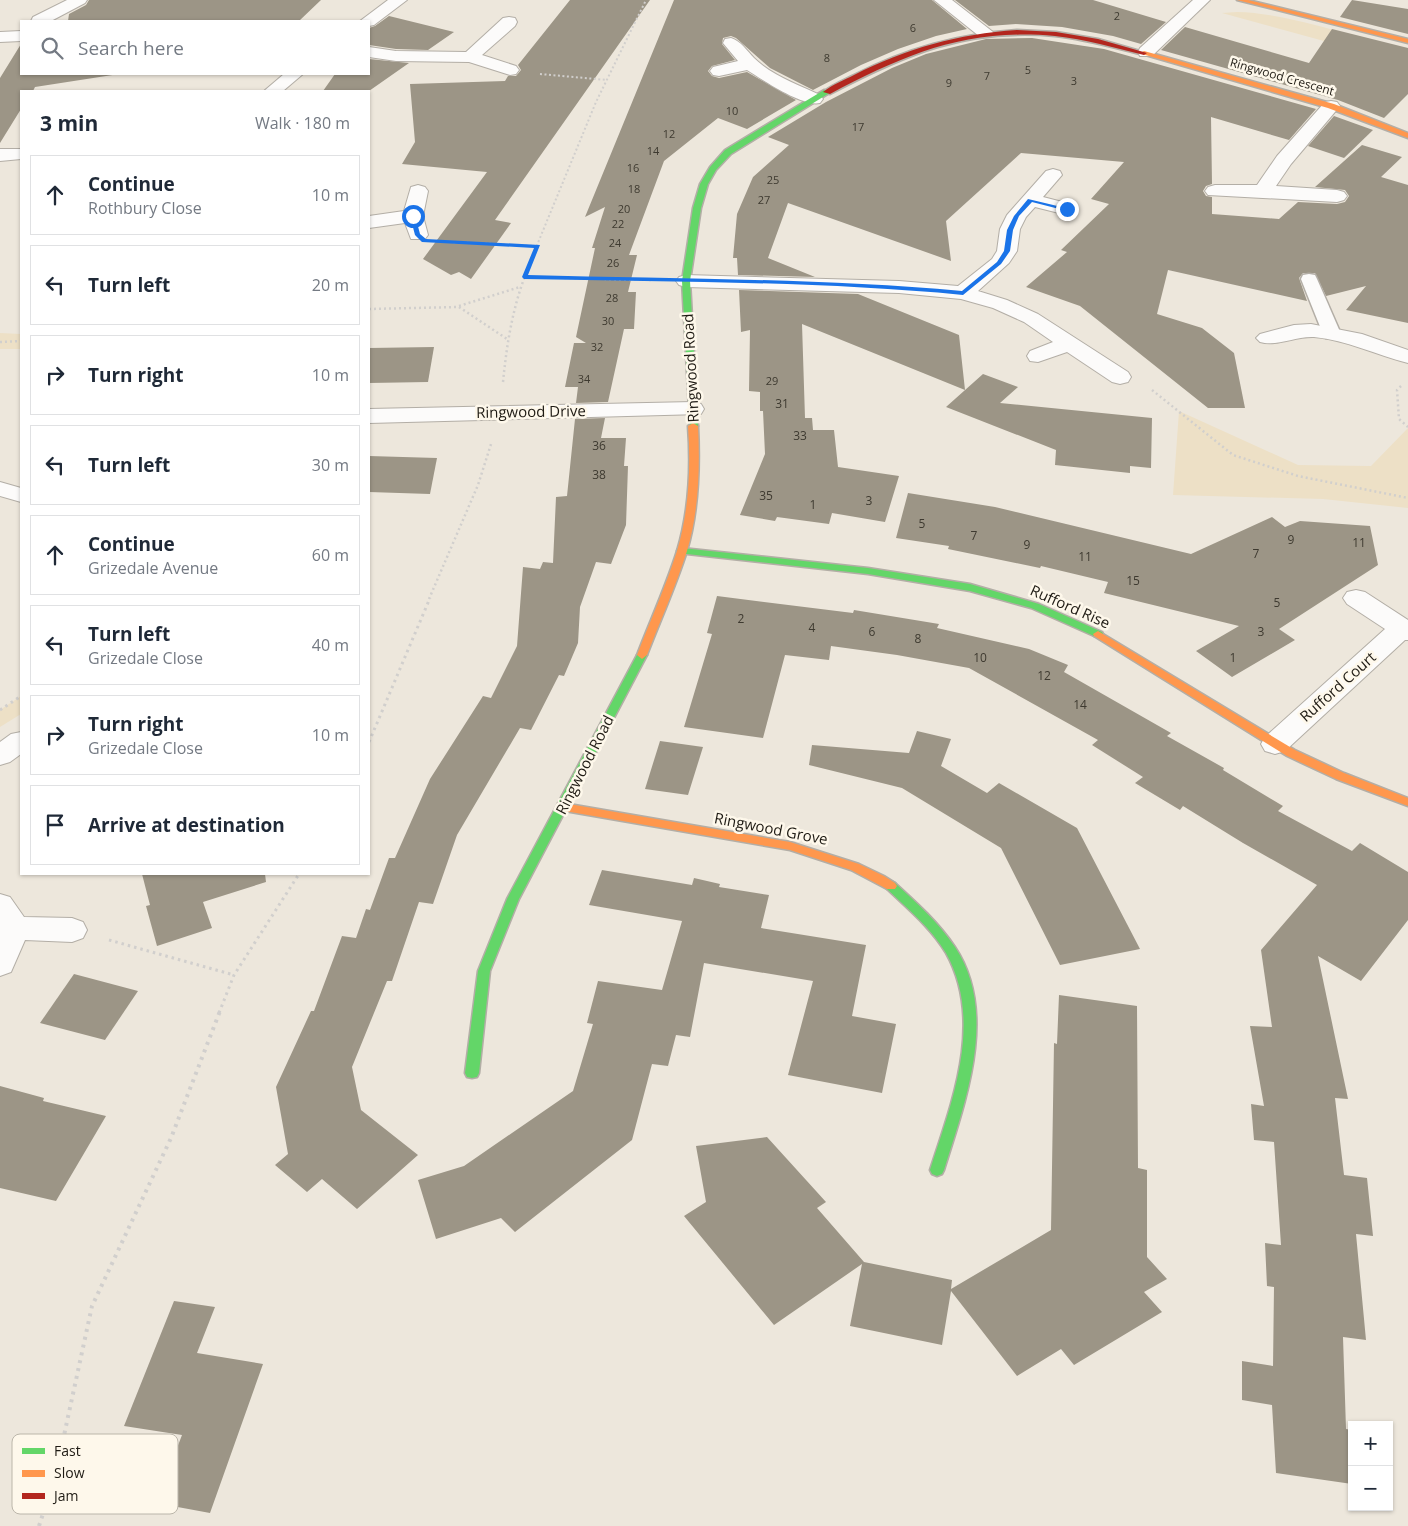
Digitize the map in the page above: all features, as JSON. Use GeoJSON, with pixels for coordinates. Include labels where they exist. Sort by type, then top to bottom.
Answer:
{"type":"FeatureCollection","features":[{"type":"Feature","properties":{"kind":"street"},"geometry":{"type":"LineString","coordinates":[[41,20],[79,0]]}},
{"type":"Feature","properties":{"kind":"street"},"geometry":{"type":"LineString","coordinates":[[369,20],[399,0]]}},
{"type":"Feature","properties":{"kind":"street"},"geometry":{"type":"LineString","coordinates":[[942,0],[985,32]]}},
{"type":"Feature","properties":{"kind":"street"},"geometry":{"type":"LineString","coordinates":[[1146,52],[1202,0]]}},
{"type":"Feature","properties":{"kind":"street"},"geometry":{"type":"LineString","coordinates":[[1240,0],[1408,42]]}},
{"type":"Feature","properties":{"kind":"street"},"geometry":{"type":"LineString","coordinates":[[470,57],[509,22]]}},
{"type":"Feature","properties":{"kind":"street","name":"Ringwood Road"},"geometry":{"type":"LineString","coordinates":[[472,1072],[484,971],[513,899],[563,808],[647,645],[682,551],[690,514],[695,460],[686,281],[697,208],[704,184],[713,169],[728,152],[814,99],[865,70],[930,45],[985,32],[1020,31],[1080,37],[1146,52]]}},
{"type":"Feature","properties":{"kind":"street"},"geometry":{"type":"LineString","coordinates":[[0,37],[20,36]]}},
{"type":"Feature","properties":{"kind":"street"},"geometry":{"type":"LineString","coordinates":[[731,43],[750,64],[776,80],[814,99]]}},
{"type":"Feature","properties":{"kind":"street"},"geometry":{"type":"LineString","coordinates":[[370,52],[396,56],[470,57],[510,70]]}},
{"type":"Feature","properties":{"kind":"street","name":"Ringwood Crescent"},"geometry":{"type":"LineString","coordinates":[[1146,52],[1331,106],[1408,136]]}},
{"type":"Feature","properties":{"kind":"street"},"geometry":{"type":"LineString","coordinates":[[718,71],[750,64]]}},
{"type":"Feature","properties":{"kind":"street"},"geometry":{"type":"LineString","coordinates":[[274,90],[293,75]]}},
{"type":"Feature","properties":{"kind":"street"},"geometry":{"type":"LineString","coordinates":[[1263,191],[1284,160],[1331,106]]}},
{"type":"Feature","properties":{"kind":"street"},"geometry":{"type":"LineString","coordinates":[[0,155],[20,154]]}},
{"type":"Feature","properties":{"kind":"street"},"geometry":{"type":"LineString","coordinates":[[963,293],[999,263],[1007,251],[1010,230],[1017,216],[1053,175]]}},
{"type":"Feature","properties":{"kind":"street"},"geometry":{"type":"LineString","coordinates":[[418,191],[413,216],[418,235]]}},
{"type":"Feature","properties":{"kind":"street"},"geometry":{"type":"LineString","coordinates":[[1215,191],[1263,191],[1337,196]]}},
{"type":"Feature","properties":{"kind":"street"},"geometry":{"type":"LineString","coordinates":[[1030,200],[1067,209]]}},
{"type":"Feature","properties":{"kind":"street"},"geometry":{"type":"LineString","coordinates":[[370,222],[413,216]]}},
{"type":"Feature","properties":{"kind":"street"},"geometry":{"type":"LineString","coordinates":[[686,281],[889,286],[963,293],[1000,304],[1032,318],[1120,377]]}},
{"type":"Feature","properties":{"kind":"street"},"geometry":{"type":"LineString","coordinates":[[1267,338],[1298,331],[1332,334],[1374,344],[1408,357]]}},
{"type":"Feature","properties":{"kind":"street"},"geometry":{"type":"LineString","coordinates":[[1038,356],[1070,343]]}},
{"type":"Feature","properties":{"kind":"street","name":"Ringwood Drive"},"geometry":{"type":"LineString","coordinates":[[370,416],[693,409]]}},
{"type":"Feature","properties":{"kind":"street"},"geometry":{"type":"LineString","coordinates":[[0,489],[20,495]]}},
{"type":"Feature","properties":{"kind":"street","name":"Rufford Rise"},"geometry":{"type":"LineString","coordinates":[[682,551],[888,573],[978,588],[1020,600],[1060,615],[1129,650],[1275,744],[1360,786],[1408,802]]}},
{"type":"Feature","properties":{"kind":"street","name":"Rufford Court"},"geometry":{"type":"LineString","coordinates":[[1275,744],[1405,630],[1356,598]]}},
{"type":"Feature","properties":{"kind":"street"},"geometry":{"type":"LineString","coordinates":[[0,755],[20,742]]}},
{"type":"Feature","properties":{"kind":"street","name":"Ringwood Grove"},"geometry":{"type":"LineString","coordinates":[[563,808],[772,842],[836,858],[886,881],[927,914],[954,953],[970,1000],[970,1047],[963,1087],[937,1170]]}},
{"type":"Feature","properties":{"kind":"street"},"geometry":{"type":"LineString","coordinates":[[0,964],[7,916],[72,930]]}},
{"type":"Feature","properties":{"kind":"lane"},"geometry":{"type":"LineString","coordinates":[[1309,279],[1332,334]]}},
{"type":"Feature","properties":{"kind":"path"},"geometry":{"type":"LineString","coordinates":[[370,740],[478,484],[501,412],[507,339],[520,287],[607,80],[646,0]]}},
{"type":"Feature","properties":{"kind":"path"},"geometry":{"type":"LineString","coordinates":[[510,70],[607,80]]}},
{"type":"Feature","properties":{"kind":"path"},"geometry":{"type":"LineString","coordinates":[[418,235],[424,240],[538,246]]}},
{"type":"Feature","properties":{"kind":"path"},"geometry":{"type":"LineString","coordinates":[[524,277],[686,281]]}},
{"type":"Feature","properties":{"kind":"path"},"geometry":{"type":"LineString","coordinates":[[370,309],[458,307],[520,287]]}},
{"type":"Feature","properties":{"kind":"path"},"geometry":{"type":"LineString","coordinates":[[458,307],[507,339]]}},
{"type":"Feature","properties":{"kind":"path"},"geometry":{"type":"LineString","coordinates":[[0,342],[20,341]]}},
{"type":"Feature","properties":{"kind":"path"},"geometry":{"type":"LineString","coordinates":[[1120,377],[1152,389],[1233,455],[1298,476],[1408,498]]}},
{"type":"Feature","properties":{"kind":"path"},"geometry":{"type":"LineString","coordinates":[[1402,384],[1397,390],[1399,419],[1408,427]]}},
{"type":"Feature","properties":{"kind":"path"},"geometry":{"type":"LineString","coordinates":[[0,710],[20,697]]}},
{"type":"Feature","properties":{"kind":"path"},"geometry":{"type":"LineString","coordinates":[[64,1434],[92,1306],[171,1138],[234,975],[298,875]]}},
{"type":"Feature","properties":{"kind":"path"},"geometry":{"type":"LineString","coordinates":[[72,930],[234,975]]}},
{"type":"Feature","properties":{"kind":"path"},"geometry":{"type":"LineString","coordinates":[[39,1526],[43,1514]]}},
{"type":"Feature","properties":{"kind":"shaded area"},"geometry":{"type":"Polygon","coordinates":[[[1222,13],[1257,13],[1301,21],[1408,51],[1408,64],[1222,13]]]}},
{"type":"Feature","properties":{"kind":"shaded area"},"geometry":{"type":"Polygon","coordinates":[[[0,333],[20,334],[20,349],[0,349],[0,333]]]}},
{"type":"Feature","properties":{"kind":"shaded area"},"geometry":{"type":"Polygon","coordinates":[[[1179,411],[1298,465],[1371,466],[1408,428],[1408,508],[1323,499],[1173,495],[1179,411]]]}},
{"type":"Feature","properties":{"kind":"shaded area"},"geometry":{"type":"Polygon","coordinates":[[[20,697],[20,715],[0,727],[0,710],[20,697]]]}},
{"type":"Feature","properties":{"kind":"building"},"geometry":{"type":"Polygon","coordinates":[[[89,0],[321,0],[300,20],[68,20],[69,14],[86,5],[89,0]]]}},
{"type":"Feature","properties":{"kind":"building"},"geometry":{"type":"Polygon","coordinates":[[[570,0],[650,0],[495,220],[511,223],[471,279],[459,272],[451,275],[423,259],[487,172],[402,164],[415,142],[410,84],[505,81],[508,76],[516,76],[521,70],[518,65],[570,0]]]}},
{"type":"Feature","properties":{"kind":"building"},"geometry":{"type":"Polygon","coordinates":[[[674,0],[932,0],[967,29],[936,36],[898,49],[861,65],[813,90],[770,68],[736,38],[731,36],[723,38],[722,44],[735,60],[712,66],[708,71],[712,76],[719,78],[747,72],[796,100],[747,129],[718,118],[664,161],[629,255],[637,255],[628,292],[636,292],[634,329],[624,329],[608,402],[576,403],[578,387],[565,387],[574,343],[586,343],[576,337],[595,248],[592,248],[605,207],[585,217],[674,0]]]}},
{"type":"Feature","properties":{"kind":"building"},"geometry":{"type":"Polygon","coordinates":[[[955,0],[1093,0],[1166,22],[1141,44],[1113,36],[1062,27],[1016,24],[989,26],[955,0]]]}},
{"type":"Feature","properties":{"kind":"building"},"geometry":{"type":"Polygon","coordinates":[[[1352,0],[1408,9],[1408,34],[1340,17],[1352,0]]]}},
{"type":"Feature","properties":{"kind":"building"},"geometry":{"type":"Polygon","coordinates":[[[389,16],[454,32],[428,50],[396,49],[370,45],[370,28],[389,16]]]}},
{"type":"Feature","properties":{"kind":"building"},"geometry":{"type":"Polygon","coordinates":[[[1185,27],[1309,63],[1332,29],[1408,48],[1408,94],[1384,118],[1338,100],[1161,50],[1185,27]]]}},
{"type":"Feature","properties":{"kind":"building"},"geometry":{"type":"Polygon","coordinates":[[[1032,38],[1104,49],[1316,109],[1289,140],[1211,117],[1212,184],[1206,186],[1203,191],[1206,196],[1212,197],[1212,214],[1279,219],[1298,202],[1337,204],[1345,202],[1349,196],[1345,190],[1315,187],[1362,145],[1402,157],[1381,177],[1408,185],[1408,323],[1346,310],[1366,286],[1326,296],[1315,273],[1303,273],[1299,278],[1307,301],[1168,270],[1157,314],[1202,328],[1234,353],[1245,408],[1208,408],[1080,306],[1026,287],[1067,252],[1061,250],[1109,204],[1091,199],[1124,162],[1021,153],[946,221],[951,261],[788,203],[768,258],[815,277],[738,275],[737,258],[733,258],[737,214],[753,177],[789,145],[768,137],[826,102],[892,68],[926,54],[986,39],[1032,38]]]}},
{"type":"Feature","properties":{"kind":"building"},"geometry":{"type":"Polygon","coordinates":[[[20,46],[20,75],[113,75],[35,87],[34,90],[20,90],[20,111],[0,143],[0,78],[20,46]]]}},
{"type":"Feature","properties":{"kind":"building"},"geometry":{"type":"Polygon","coordinates":[[[370,59],[409,63],[370,90],[324,90],[334,75],[370,75],[370,59]]]}},
{"type":"Feature","properties":{"kind":"building"},"geometry":{"type":"Polygon","coordinates":[[[1334,116],[1373,130],[1344,158],[1308,146],[1334,116]]]}},
{"type":"Feature","properties":{"kind":"building"},"geometry":{"type":"Polygon","coordinates":[[[739,290],[858,294],[959,335],[965,390],[802,324],[805,418],[812,418],[813,430],[834,430],[838,467],[899,476],[885,522],[832,513],[829,524],[777,517],[775,521],[740,515],[765,454],[763,411],[760,411],[760,392],[749,391],[750,330],[741,332],[739,290]]]}},
{"type":"Feature","properties":{"kind":"building"},"geometry":{"type":"Polygon","coordinates":[[[434,347],[428,382],[370,383],[370,348],[434,347]]]}},
{"type":"Feature","properties":{"kind":"building"},"geometry":{"type":"Polygon","coordinates":[[[983,374],[1018,387],[1000,403],[1152,418],[1151,468],[1130,466],[1130,473],[1055,465],[1056,450],[946,407],[983,374]]]}},
{"type":"Feature","properties":{"kind":"building"},"geometry":{"type":"Polygon","coordinates":[[[605,418],[601,438],[626,438],[624,466],[628,466],[626,525],[611,564],[596,562],[580,607],[578,643],[564,676],[559,675],[531,730],[520,728],[457,835],[433,904],[419,902],[392,981],[387,981],[352,1067],[361,1110],[418,1155],[357,1209],[322,1179],[307,1192],[275,1165],[288,1154],[276,1087],[311,1011],[314,1011],[342,936],[356,938],[366,909],[370,910],[389,858],[395,858],[430,779],[483,696],[491,698],[517,646],[523,567],[540,569],[543,562],[553,563],[556,497],[567,496],[575,419],[605,418]]]}},
{"type":"Feature","properties":{"kind":"building"},"geometry":{"type":"Polygon","coordinates":[[[370,456],[437,458],[430,494],[370,492],[370,456]]]}},
{"type":"Feature","properties":{"kind":"building"},"geometry":{"type":"Polygon","coordinates":[[[908,493],[995,507],[1191,554],[1272,517],[1285,527],[1300,521],[1370,526],[1378,565],[1279,629],[1295,640],[1232,677],[1196,651],[1239,626],[1104,593],[1108,582],[1041,566],[1040,568],[948,549],[949,546],[896,538],[908,493]]]}},
{"type":"Feature","properties":{"kind":"building"},"geometry":{"type":"Polygon","coordinates":[[[717,596],[853,613],[854,610],[939,624],[937,628],[1029,649],[1068,665],[1064,672],[1171,733],[1167,736],[1224,768],[1223,770],[1283,806],[1278,811],[1352,851],[1360,843],[1408,872],[1408,920],[1361,981],[1318,956],[1348,1099],[1335,1098],[1344,1175],[1367,1178],[1373,1236],[1356,1234],[1366,1340],[1343,1337],[1346,1429],[1348,1429],[1348,1483],[1276,1473],[1272,1405],[1242,1400],[1242,1361],[1273,1366],[1274,1287],[1267,1286],[1265,1243],[1281,1245],[1274,1142],[1254,1140],[1251,1104],[1264,1106],[1250,1026],[1272,1027],[1261,950],[1317,885],[1183,806],[1180,810],[1135,783],[1143,777],[1092,745],[1098,740],[969,668],[897,655],[831,646],[829,660],[785,655],[763,738],[684,727],[712,634],[707,633],[717,596]]]}},
{"type":"Feature","properties":{"kind":"building"},"geometry":{"type":"Polygon","coordinates":[[[917,731],[951,739],[941,766],[987,793],[999,783],[1077,828],[1140,949],[1060,965],[1001,848],[902,788],[809,765],[812,745],[909,753],[917,731]]]}},
{"type":"Feature","properties":{"kind":"building"},"geometry":{"type":"Polygon","coordinates":[[[660,741],[703,747],[688,795],[645,789],[660,741]]]}},
{"type":"Feature","properties":{"kind":"building"},"geometry":{"type":"Polygon","coordinates":[[[602,870],[692,885],[694,878],[720,884],[719,887],[769,895],[761,928],[866,945],[852,1016],[896,1024],[882,1093],[788,1075],[813,981],[704,963],[690,1037],[676,1035],[668,1066],[652,1064],[632,1140],[515,1232],[501,1218],[436,1239],[418,1180],[464,1166],[573,1091],[593,1024],[587,1023],[598,981],[662,990],[682,921],[589,905],[602,870]]]}},
{"type":"Feature","properties":{"kind":"building"},"geometry":{"type":"Polygon","coordinates":[[[142,875],[265,875],[266,882],[203,902],[212,928],[157,946],[146,906],[150,905],[142,875]]]}},
{"type":"Feature","properties":{"kind":"building"},"geometry":{"type":"Polygon","coordinates":[[[74,974],[138,991],[105,1040],[40,1023],[74,974]]]}},
{"type":"Feature","properties":{"kind":"building"},"geometry":{"type":"Polygon","coordinates":[[[1059,995],[1137,1006],[1138,1168],[1147,1170],[1147,1257],[1167,1279],[1144,1292],[1162,1312],[1074,1365],[1061,1349],[1017,1376],[951,1291],[942,1345],[850,1326],[862,1264],[774,1325],[684,1216],[706,1202],[696,1146],[767,1137],[826,1202],[817,1208],[864,1262],[952,1280],[951,1289],[1051,1230],[1054,1043],[1057,1044],[1059,995]]]}},
{"type":"Feature","properties":{"kind":"building"},"geometry":{"type":"Polygon","coordinates":[[[0,1086],[44,1098],[43,1101],[106,1116],[56,1201],[0,1188],[0,1086]]]}},
{"type":"Feature","properties":{"kind":"building"},"geometry":{"type":"Polygon","coordinates":[[[174,1301],[215,1307],[197,1353],[263,1364],[210,1513],[178,1507],[178,1445],[182,1435],[124,1426],[174,1301]]]}},
{"type":"Feature","properties":{"kind":"traffic: fast"},"geometry":{"type":"LineString","coordinates":[[693,426],[686,281],[697,208],[704,184],[713,169],[728,152],[827,92]]}},
{"type":"Feature","properties":{"kind":"traffic: fast"},"geometry":{"type":"LineString","coordinates":[[682,551],[903,575],[970,587],[1035,606],[1098,634]]}},
{"type":"Feature","properties":{"kind":"traffic: fast"},"geometry":{"type":"LineString","coordinates":[[472,1073],[484,971],[513,899],[642,655]]}},
{"type":"Feature","properties":{"kind":"traffic: fast"},"geometry":{"type":"LineString","coordinates":[[891,886],[927,919],[951,951],[965,983],[970,1016],[969,1051],[962,1088],[937,1170]]}},
{"type":"Feature","properties":{"kind":"traffic: slow"},"geometry":{"type":"LineString","coordinates":[[1240,0],[1408,41]]}},
{"type":"Feature","properties":{"kind":"traffic: slow"},"geometry":{"type":"LineString","coordinates":[[1144,53],[1331,106],[1408,136]]}},
{"type":"Feature","properties":{"kind":"traffic: slow"},"geometry":{"type":"LineString","coordinates":[[642,655],[682,551],[690,514],[695,460],[693,426]]}},
{"type":"Feature","properties":{"kind":"traffic: slow"},"geometry":{"type":"LineString","coordinates":[[1098,634],[1291,753],[1340,776],[1408,802]]}},
{"type":"Feature","properties":{"kind":"traffic: slow"},"geometry":{"type":"LineString","coordinates":[[563,807],[790,846],[842,862],[891,886]]}},
{"type":"Feature","properties":{"kind":"traffic: jam"},"geometry":{"type":"LineString","coordinates":[[827,92],[869,70],[908,54],[944,42],[981,35],[1017,32],[1056,34],[1098,41],[1144,53]]}},
{"type":"Feature","properties":{"kind":"route"},"geometry":{"type":"LineString","coordinates":[[413,216],[418,235],[424,240],[538,246],[524,277],[823,284],[898,287],[963,293],[999,263],[1007,251],[1010,230],[1017,216],[1030,200],[1067,209]]}}]}
